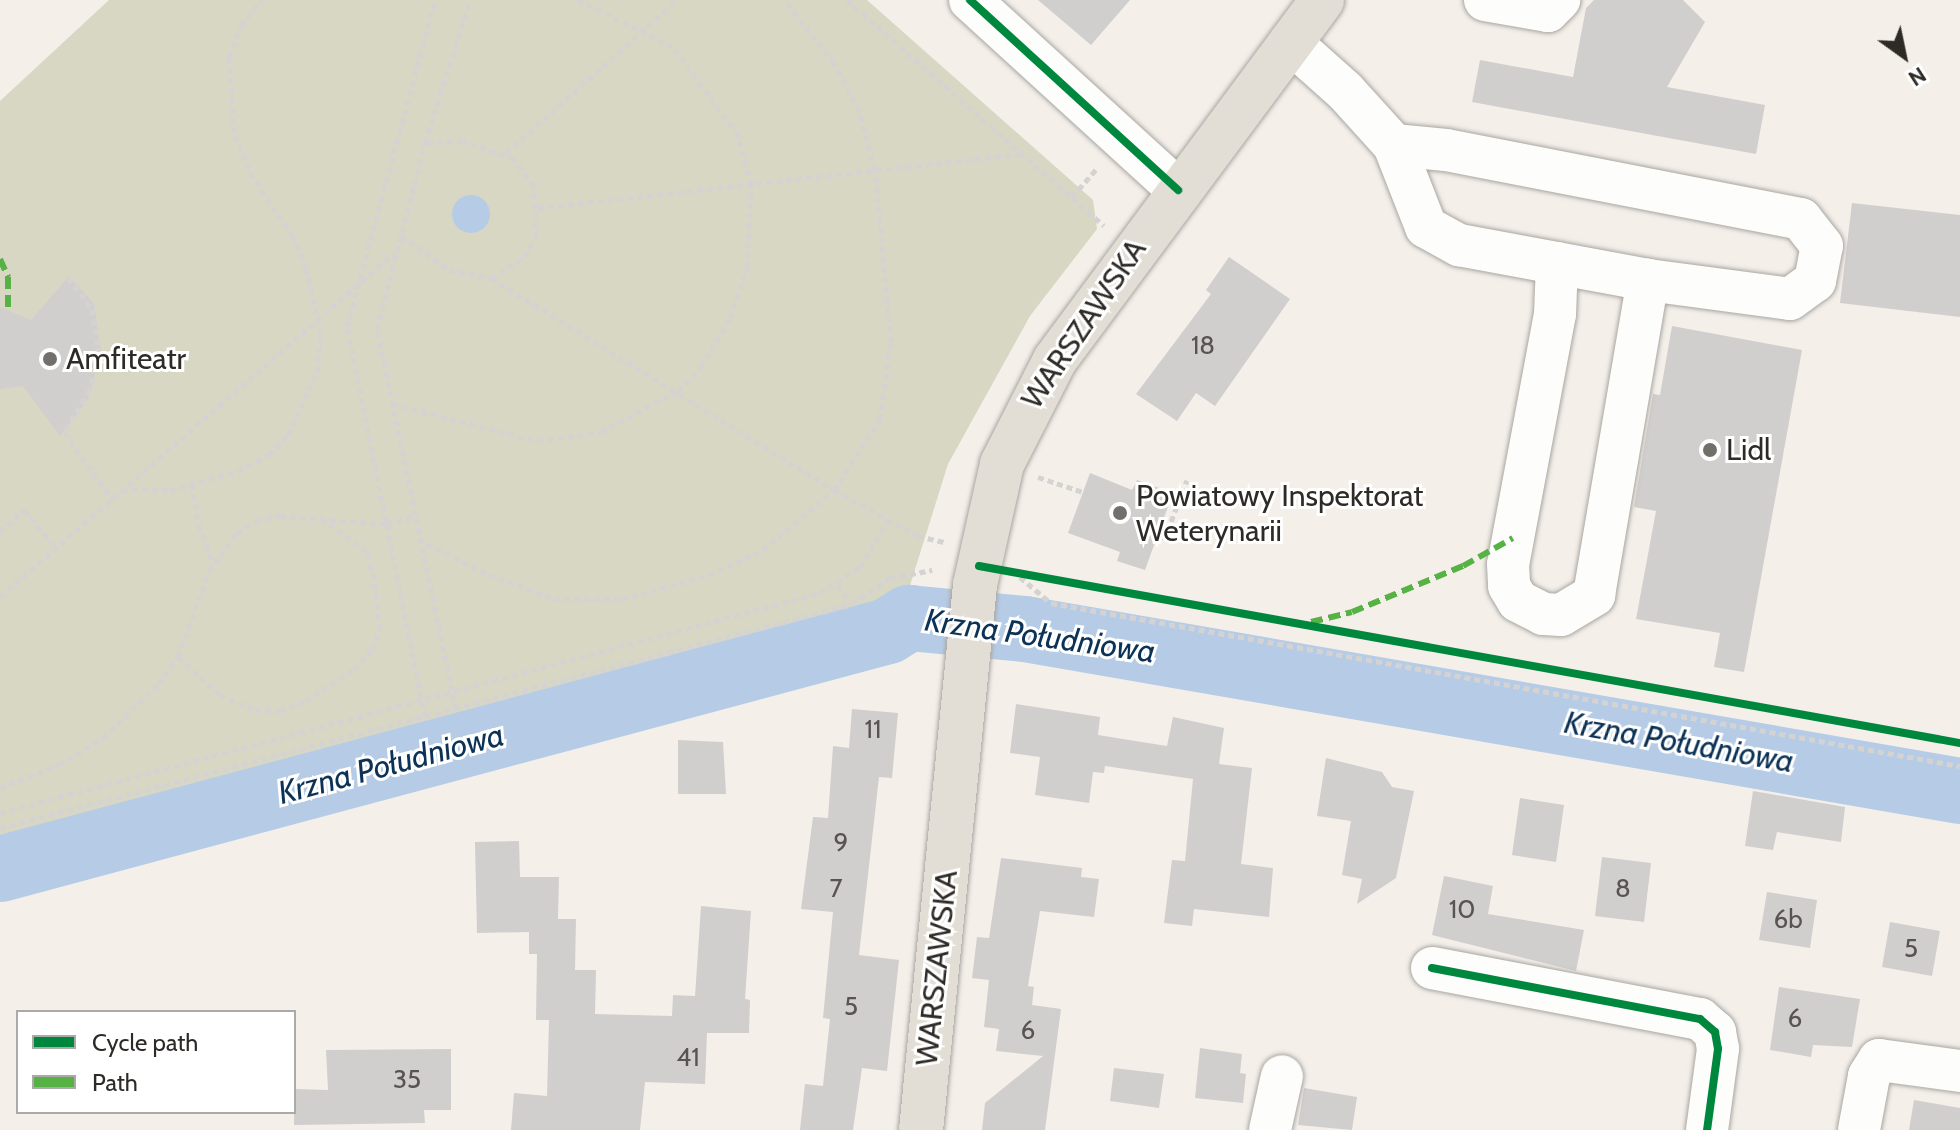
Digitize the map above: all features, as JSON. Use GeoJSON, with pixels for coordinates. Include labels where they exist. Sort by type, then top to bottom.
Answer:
{"type":"FeatureCollection","features":[{"type":"Feature","properties":{"kind":"main road","name":"WARSZAWSKA"},"geometry":{"type":"LineString","coordinates":[[921,1130],[969,658],[991,576],[988,514],[1017,426],[1055,360],[1178,190],[1322,0]]}},
{"type":"Feature","properties":{"kind":"street"},"geometry":{"type":"LineString","coordinates":[[970,0],[1178,190]]}},
{"type":"Feature","properties":{"kind":"street"},"geometry":{"type":"LineString","coordinates":[[1485,0],[1548,11],[1559,0]]}},
{"type":"Feature","properties":{"kind":"street"},"geometry":{"type":"LineString","coordinates":[[1290,42],[1345,91],[1394,145],[1426,227],[1459,245],[1648,280],[1790,299],[1815,281],[1822,246],[1801,219],[1446,150],[1394,145]]}},
{"type":"Feature","properties":{"kind":"street"},"geometry":{"type":"LineString","coordinates":[[1557,263],[1555,314],[1508,564],[1509,586],[1518,601],[1543,614],[1561,615],[1594,595],[1648,280]]}},
{"type":"Feature","properties":{"kind":"street"},"geometry":{"type":"LineString","coordinates":[[1432,968],[1700,1019],[1715,1032],[1718,1049],[1707,1130]]}},
{"type":"Feature","properties":{"kind":"street"},"geometry":{"type":"LineString","coordinates":[[1859,1130],[1869,1076],[1879,1060],[1960,1071]]}},
{"type":"Feature","properties":{"kind":"street"},"geometry":{"type":"LineString","coordinates":[[1270,1130],[1282,1076]]}},
{"type":"Feature","properties":{"kind":"path"},"geometry":{"type":"LineString","coordinates":[[122,490],[192,484],[238,471],[269,455],[288,435],[317,372],[321,333],[306,268],[293,236],[253,178],[234,133],[229,57],[241,25],[262,0]]}},
{"type":"Feature","properties":{"kind":"path"},"geometry":{"type":"LineString","coordinates":[[425,717],[347,327],[435,0]]}},
{"type":"Feature","properties":{"kind":"path"},"geometry":{"type":"LineString","coordinates":[[456,710],[413,517],[377,329],[425,143],[470,0]]}},
{"type":"Feature","properties":{"kind":"path"},"geometry":{"type":"LineString","coordinates":[[392,404],[538,441],[601,432],[678,391],[701,367],[730,318],[747,268],[751,185],[738,135],[673,47],[644,29],[578,0]]}},
{"type":"Feature","properties":{"kind":"path"},"geometry":{"type":"LineString","coordinates":[[506,153],[677,0]]}},
{"type":"Feature","properties":{"kind":"path"},"geometry":{"type":"LineString","coordinates":[[418,539],[480,571],[554,599],[622,599],[709,575],[763,550],[834,490],[880,419],[891,342],[875,170],[853,99],[834,63],[785,0]]}},
{"type":"Feature","properties":{"kind":"path"},"geometry":{"type":"LineString","coordinates":[[847,0],[1107,228]]}},
{"type":"Feature","properties":{"kind":"path"},"geometry":{"type":"LineString","coordinates":[[425,143],[450,138],[506,153],[528,175],[538,208],[539,227],[531,249],[491,278]]}},
{"type":"Feature","properties":{"kind":"path"},"geometry":{"type":"LineString","coordinates":[[538,208],[1020,154]]}},
{"type":"Feature","properties":{"kind":"path"},"geometry":{"type":"LineString","coordinates":[[1072,197],[1097,168]]}},
{"type":"Feature","properties":{"kind":"path"},"geometry":{"type":"LineString","coordinates":[[400,234],[449,270],[491,278],[834,490],[888,521],[937,541]]}},
{"type":"Feature","properties":{"kind":"path"},"geometry":{"type":"LineString","coordinates":[[0,597],[396,251]]}},
{"type":"Feature","properties":{"kind":"path"},"geometry":{"type":"LineString","coordinates":[[68,278],[92,309],[98,348],[90,390],[64,432],[112,499]]}},
{"type":"Feature","properties":{"kind":"path"},"geometry":{"type":"LineString","coordinates":[[1037,476],[1083,492]]}},
{"type":"Feature","properties":{"kind":"path"},"geometry":{"type":"LineString","coordinates":[[1164,540],[1187,480]]}},
{"type":"Feature","properties":{"kind":"path"},"geometry":{"type":"LineString","coordinates":[[192,484],[199,525],[214,563]]}},
{"type":"Feature","properties":{"kind":"path"},"geometry":{"type":"LineString","coordinates":[[0,532],[24,510],[56,548]]}},
{"type":"Feature","properties":{"kind":"path"},"geometry":{"type":"LineString","coordinates":[[178,657],[220,695],[255,710],[280,711],[306,701],[354,669],[372,650],[380,629],[374,579],[367,551],[318,517]]}},
{"type":"Feature","properties":{"kind":"path"},"geometry":{"type":"LineString","coordinates":[[0,788],[59,765],[103,738],[178,657],[214,563],[237,533],[256,521],[318,517],[387,524],[413,517]]}},
{"type":"Feature","properties":{"kind":"path"},"geometry":{"type":"LineString","coordinates":[[0,813],[838,585],[860,567],[888,521]]}},
{"type":"Feature","properties":{"kind":"path"},"geometry":{"type":"LineString","coordinates":[[0,828],[852,604],[890,578],[932,570]]}},
{"type":"Feature","properties":{"kind":"path"},"geometry":{"type":"LineString","coordinates":[[991,576],[1050,583]]}},
{"type":"Feature","properties":{"kind":"path"},"geometry":{"type":"LineString","coordinates":[[991,576],[1051,603],[1960,766]]}},
{"type":"Feature","properties":{"kind":"path"},"geometry":{"type":"LineString","coordinates":[[838,585],[852,604]]}},
{"type":"Feature","properties":{"kind":"green space"},"geometry":{"type":"Polygon","coordinates":[[[109,0],[867,0],[1093,200],[1097,229],[1030,316],[948,464],[907,595],[0,846],[0,101],[109,0]]]}},
{"type":"Feature","properties":{"kind":"water"},"geometry":{"type":"Polygon","coordinates":[[[471,195],[485,200],[490,214],[485,228],[471,233],[457,228],[452,214],[457,200],[471,195]]]}},
{"type":"Feature","properties":{"kind":"building"},"geometry":{"type":"Polygon","coordinates":[[[1038,0],[1130,0],[1091,45],[1038,0]]]}},
{"type":"Feature","properties":{"kind":"building"},"geometry":{"type":"Polygon","coordinates":[[[1594,0],[1683,0],[1705,22],[1667,87],[1765,105],[1756,154],[1472,102],[1480,60],[1573,77],[1586,8],[1594,0]]]}},
{"type":"Feature","properties":{"kind":"building"},"geometry":{"type":"Polygon","coordinates":[[[1852,203],[1960,215],[1960,317],[1840,303],[1852,203]]]}},
{"type":"Feature","properties":{"kind":"building"},"geometry":{"type":"Polygon","coordinates":[[[1229,257],[1290,299],[1215,406],[1196,393],[1177,421],[1136,394],[1211,294],[1206,290],[1229,257]]]}},
{"type":"Feature","properties":{"kind":"building","name":"Amfiteatr"},"geometry":{"type":"Polygon","coordinates":[[[69,276],[94,304],[101,351],[88,399],[60,436],[23,386],[0,389],[0,307],[31,320],[69,276]]]}},
{"type":"Feature","properties":{"kind":"building","name":"Lidl"},"geometry":{"type":"Polygon","coordinates":[[[1672,326],[1802,350],[1744,672],[1714,667],[1720,633],[1636,619],[1656,511],[1634,507],[1653,394],[1660,395],[1672,326]]]}},
{"type":"Feature","properties":{"kind":"building","name":"Powiatowy Inspektorat Weterynarii"},"geometry":{"type":"Polygon","coordinates":[[[1090,473],[1132,490],[1137,480],[1173,493],[1145,570],[1117,561],[1120,552],[1068,533],[1090,473]]]}},
{"type":"Feature","properties":{"kind":"building"},"geometry":{"type":"Polygon","coordinates":[[[1016,704],[1100,717],[1098,735],[1167,746],[1173,717],[1224,728],[1219,764],[1252,768],[1241,864],[1273,868],[1269,917],[1194,909],[1192,926],[1164,923],[1172,860],[1185,861],[1193,779],[1105,766],[1104,773],[1093,772],[1089,803],[1035,795],[1040,757],[1010,753],[1016,704]]]}},
{"type":"Feature","properties":{"kind":"building"},"geometry":{"type":"Polygon","coordinates":[[[852,709],[898,713],[892,778],[879,777],[859,955],[899,960],[887,1071],[862,1068],[853,1130],[800,1130],[805,1084],[823,1086],[830,1019],[823,1018],[833,912],[801,909],[813,817],[828,818],[833,746],[849,748],[852,709]]]}},
{"type":"Feature","properties":{"kind":"building"},"geometry":{"type":"Polygon","coordinates":[[[678,740],[723,742],[726,794],[678,794],[678,740]]]}},
{"type":"Feature","properties":{"kind":"building"},"geometry":{"type":"Polygon","coordinates":[[[1326,758],[1382,772],[1392,787],[1414,791],[1396,878],[1357,904],[1362,879],[1342,875],[1351,821],[1317,816],[1326,758]]]}},
{"type":"Feature","properties":{"kind":"building"},"geometry":{"type":"Polygon","coordinates":[[[1753,791],[1845,807],[1841,842],[1777,832],[1773,850],[1745,846],[1753,791]]]}},
{"type":"Feature","properties":{"kind":"building"},"geometry":{"type":"Polygon","coordinates":[[[1520,798],[1564,805],[1556,862],[1512,855],[1520,798]]]}},
{"type":"Feature","properties":{"kind":"building"},"geometry":{"type":"Polygon","coordinates":[[[519,841],[520,877],[559,877],[558,919],[576,919],[575,970],[596,970],[595,1014],[672,1016],[673,995],[695,996],[701,906],[751,911],[745,999],[750,1000],[749,1033],[707,1033],[705,1084],[645,1082],[640,1130],[511,1130],[514,1093],[547,1096],[549,1020],[536,1020],[537,954],[529,954],[529,932],[477,933],[475,842],[519,841]]]}},
{"type":"Feature","properties":{"kind":"building"},"geometry":{"type":"Polygon","coordinates":[[[1602,857],[1651,863],[1644,922],[1595,916],[1602,857]]]}},
{"type":"Feature","properties":{"kind":"building"},"geometry":{"type":"Polygon","coordinates":[[[1001,858],[1082,868],[1081,877],[1099,879],[1094,917],[1040,911],[1028,986],[1034,987],[1032,1005],[1061,1009],[1045,1130],[982,1130],[985,1103],[1043,1056],[996,1051],[999,1029],[984,1027],[989,980],[972,978],[977,937],[989,938],[1001,858]]]}},
{"type":"Feature","properties":{"kind":"building"},"geometry":{"type":"Polygon","coordinates":[[[1444,876],[1493,886],[1488,914],[1584,930],[1576,971],[1432,935],[1444,876]]]}},
{"type":"Feature","properties":{"kind":"building"},"geometry":{"type":"Polygon","coordinates":[[[1767,892],[1817,900],[1810,948],[1759,940],[1767,892]]]}},
{"type":"Feature","properties":{"kind":"building"},"geometry":{"type":"Polygon","coordinates":[[[1890,922],[1940,931],[1932,976],[1882,967],[1890,922]]]}},
{"type":"Feature","properties":{"kind":"building"},"geometry":{"type":"Polygon","coordinates":[[[1779,987],[1860,999],[1852,1047],[1813,1045],[1811,1057],[1770,1050],[1779,987]]]}},
{"type":"Feature","properties":{"kind":"building"},"geometry":{"type":"Polygon","coordinates":[[[1200,1048],[1242,1054],[1240,1073],[1246,1074],[1243,1103],[1195,1098],[1200,1048]]]}},
{"type":"Feature","properties":{"kind":"building"},"geometry":{"type":"Polygon","coordinates":[[[451,1049],[451,1110],[424,1110],[425,1123],[294,1125],[296,1089],[328,1090],[326,1050],[451,1049]]]}},
{"type":"Feature","properties":{"kind":"building"},"geometry":{"type":"Polygon","coordinates":[[[1114,1068],[1164,1074],[1159,1108],[1110,1101],[1114,1068]]]}},
{"type":"Feature","properties":{"kind":"building"},"geometry":{"type":"Polygon","coordinates":[[[1304,1088],[1357,1097],[1352,1130],[1298,1125],[1304,1088]]]}},
{"type":"Feature","properties":{"kind":"building"},"geometry":{"type":"Polygon","coordinates":[[[1914,1100],[1960,1108],[1960,1130],[1909,1130],[1914,1100]]]}},
{"type":"Feature","properties":{"kind":"waterway","name":"Krzna Południowa"},"geometry":{"type":"LineString","coordinates":[[0,869],[888,631],[909,618],[1025,629],[1960,791]]}},
{"type":"Feature","properties":{"kind":"marked path"},"geometry":{"type":"LineString","coordinates":[[0,259],[8,277],[8,310]]}},
{"type":"Feature","properties":{"kind":"marked path"},"geometry":{"type":"LineString","coordinates":[[1311,622],[1352,612],[1463,566],[1513,538]]}},
{"type":"Feature","properties":{"kind":"cycle path"},"geometry":{"type":"LineString","coordinates":[[970,0],[1178,190]]}},
{"type":"Feature","properties":{"kind":"cycle path"},"geometry":{"type":"LineString","coordinates":[[979,566],[1960,743]]}},
{"type":"Feature","properties":{"kind":"cycle path"},"geometry":{"type":"LineString","coordinates":[[1432,968],[1700,1019],[1715,1032],[1718,1049],[1707,1130]]}},
{"type":"Feature","properties":{"kind":"place","name":"Amfiteatr"},"geometry":{"type":"Point","coordinates":[50,359]}},
{"type":"Feature","properties":{"kind":"place","name":"Lidl"},"geometry":{"type":"Point","coordinates":[1710,450]}},
{"type":"Feature","properties":{"kind":"place","name":"Powiatowy Inspektorat Weterynarii"},"geometry":{"type":"Point","coordinates":[1120,513]}}]}
